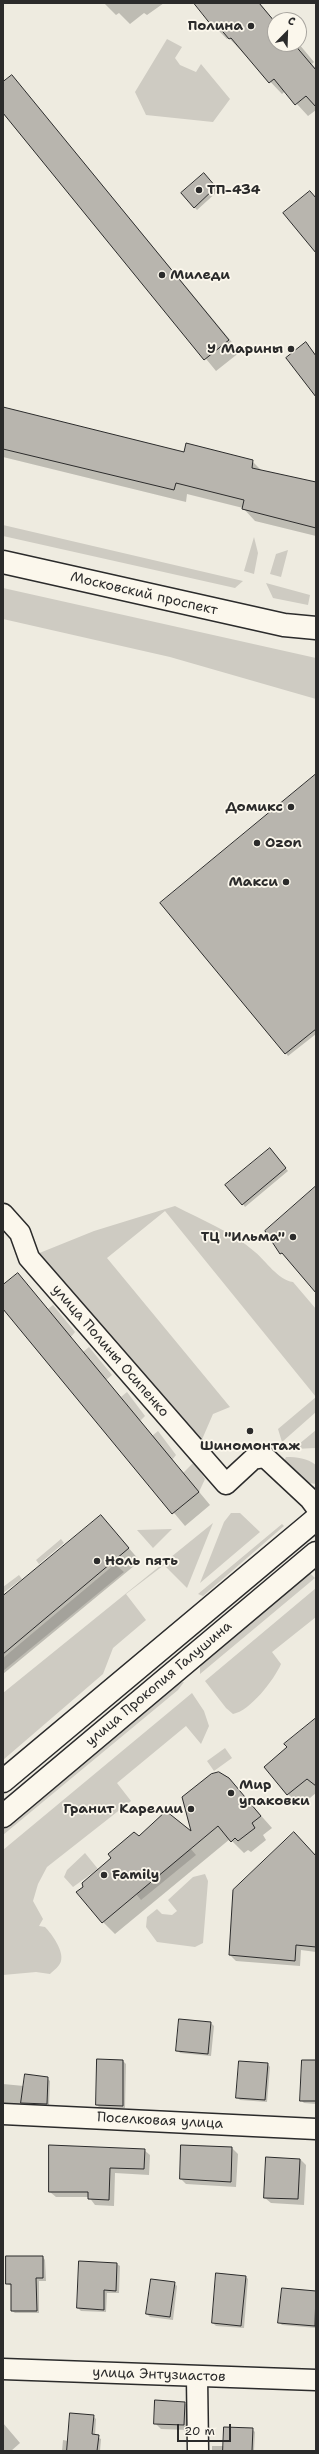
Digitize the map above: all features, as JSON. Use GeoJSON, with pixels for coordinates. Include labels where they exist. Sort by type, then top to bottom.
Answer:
{"type":"FeatureCollection","features":[{"type":"Feature","properties":{"kind":"main road","name":"Московский проспект"},"geometry":{"type":"LineString","coordinates":[[3,562],[284,625],[316,628]]}},
{"type":"Feature","properties":{"kind":"main road","name":"Московский проспект"},"geometry":{"type":"LineString","coordinates":[[284,625],[316,639]]}},
{"type":"Feature","properties":{"kind":"main road","name":"улица Прокопия Галушина"},"geometry":{"type":"LineString","coordinates":[[3,1781],[316,1519]]}},
{"type":"Feature","properties":{"kind":"main road","name":"улица Прокопия Галушина"},"geometry":{"type":"LineString","coordinates":[[3,1816],[316,1553]]}},
{"type":"Feature","properties":{"kind":"street","name":"улица Полины Осипенко"},"geometry":{"type":"LineString","coordinates":[[3,1214],[20,1233],[29,1258],[226,1484],[253,1459],[265,1457],[310,1499],[316,1507]]}},
{"type":"Feature","properties":{"kind":"street","name":"Поселковая улица"},"geometry":{"type":"LineString","coordinates":[[3,2114],[316,2129]]}},
{"type":"Feature","properties":{"kind":"street","name":"улица Энтузиастов"},"geometry":{"type":"LineString","coordinates":[[3,2369],[316,2380]]}},
{"type":"Feature","properties":{"kind":"street"},"geometry":{"type":"LineString","coordinates":[[197,2376],[198,2451]]}},
{"type":"Feature","properties":{"kind":"shaded area"},"geometry":{"type":"Polygon","coordinates":[[[167,39],[182,47],[175,58],[180,65],[196,72],[201,64],[230,99],[213,122],[146,115],[135,92],[167,39]]]}},
{"type":"Feature","properties":{"kind":"shaded area"},"geometry":{"type":"Polygon","coordinates":[[[3,525],[243,581],[235,588],[3,536],[3,525]]]}},
{"type":"Feature","properties":{"kind":"shaded area"},"geometry":{"type":"Polygon","coordinates":[[[254,537],[258,553],[254,574],[244,571],[254,537]]]}},
{"type":"Feature","properties":{"kind":"shaded area"},"geometry":{"type":"Polygon","coordinates":[[[288,550],[281,577],[270,574],[276,554],[288,550]]]}},
{"type":"Feature","properties":{"kind":"shaded area"},"geometry":{"type":"Polygon","coordinates":[[[266,583],[310,595],[308,605],[273,598],[266,583]]]}},
{"type":"Feature","properties":{"kind":"shaded area"},"geometry":{"type":"Polygon","coordinates":[[[3,588],[316,658],[316,699],[170,657],[3,619],[3,588]]]}},
{"type":"Feature","properties":{"kind":"shaded area"},"geometry":{"type":"Polygon","coordinates":[[[175,1206],[237,1238],[282,1278],[293,1282],[316,1309],[316,1397],[165,1211],[107,1258],[230,1407],[213,1414],[197,1451],[37,1254],[94,1231],[175,1206]]]}},
{"type":"Feature","properties":{"kind":"shaded area"},"geometry":{"type":"Polygon","coordinates":[[[53,1305],[75,1332],[71,1337],[48,1309],[53,1305]]]}},
{"type":"Feature","properties":{"kind":"shaded area"},"geometry":{"type":"Polygon","coordinates":[[[89,1347],[112,1375],[106,1380],[83,1352],[89,1347]]]}},
{"type":"Feature","properties":{"kind":"shaded area"},"geometry":{"type":"Polygon","coordinates":[[[127,1392],[145,1416],[140,1421],[121,1397],[127,1392]]]}},
{"type":"Feature","properties":{"kind":"shaded area"},"geometry":{"type":"Polygon","coordinates":[[[316,1397],[316,1412],[282,1442],[278,1429],[316,1397]]]}},
{"type":"Feature","properties":{"kind":"shaded area"},"geometry":{"type":"Polygon","coordinates":[[[316,1430],[316,1448],[293,1449],[316,1430]]]}},
{"type":"Feature","properties":{"kind":"shaded area"},"geometry":{"type":"Polygon","coordinates":[[[158,1431],[176,1455],[172,1460],[152,1436],[158,1431]]]}},
{"type":"Feature","properties":{"kind":"shaded area"},"geometry":{"type":"Polygon","coordinates":[[[286,1457],[302,1458],[316,1465],[316,1484],[309,1483],[284,1461],[286,1457]]]}},
{"type":"Feature","properties":{"kind":"shaded area"},"geometry":{"type":"Polygon","coordinates":[[[194,1462],[205,1479],[199,1492],[183,1473],[194,1462]]]}},
{"type":"Feature","properties":{"kind":"shaded area"},"geometry":{"type":"Polygon","coordinates":[[[231,1513],[240,1513],[260,1532],[200,1583],[224,1522],[231,1513]]]}},
{"type":"Feature","properties":{"kind":"shaded area"},"geometry":{"type":"Polygon","coordinates":[[[213,1523],[187,1588],[164,1565],[126,1594],[146,1620],[113,1648],[103,1674],[3,1760],[3,1693],[213,1523]]]}},
{"type":"Feature","properties":{"kind":"shaded area"},"geometry":{"type":"Polygon","coordinates":[[[282,1524],[284,1526],[203,1596],[198,1594],[282,1524]]]}},
{"type":"Feature","properties":{"kind":"shaded area"},"geometry":{"type":"Polygon","coordinates":[[[172,1529],[153,1548],[137,1530],[172,1529]]]}},
{"type":"Feature","properties":{"kind":"shaded area"},"geometry":{"type":"Polygon","coordinates":[[[61,1539],[64,1543],[39,1564],[36,1560],[61,1539]]]}},
{"type":"Feature","properties":{"kind":"shaded area"},"geometry":{"type":"Polygon","coordinates":[[[115,1564],[124,1572],[3,1671],[3,1658],[115,1564]]]}},
{"type":"Feature","properties":{"kind":"shaded area"},"geometry":{"type":"Polygon","coordinates":[[[309,1572],[315,1578],[200,1674],[200,1667],[205,1657],[309,1572]]]}},
{"type":"Feature","properties":{"kind":"shaded area"},"geometry":{"type":"Polygon","coordinates":[[[19,1575],[22,1579],[3,1593],[3,1587],[19,1575]]]}},
{"type":"Feature","properties":{"kind":"shaded area"},"geometry":{"type":"Polygon","coordinates":[[[316,1588],[316,1617],[272,1652],[281,1664],[278,1671],[254,1701],[240,1712],[233,1714],[226,1708],[205,1681],[316,1588]]]}},
{"type":"Feature","properties":{"kind":"shaded area"},"geometry":{"type":"Polygon","coordinates":[[[184,1682],[178,1690],[3,1835],[3,1828],[174,1684],[184,1682]]]}},
{"type":"Feature","properties":{"kind":"shaded area"},"geometry":{"type":"Polygon","coordinates":[[[192,1693],[204,1711],[209,1726],[201,1744],[186,1726],[117,1783],[131,1801],[47,1867],[38,1884],[33,1901],[43,1919],[39,1926],[45,1927],[51,1934],[61,1952],[61,1961],[57,1968],[50,1974],[36,1972],[3,1975],[3,1850],[192,1693]]]}},
{"type":"Feature","properties":{"kind":"shaded area"},"geometry":{"type":"Polygon","coordinates":[[[225,1748],[232,1758],[214,1771],[207,1761],[225,1748]]]}},
{"type":"Feature","properties":{"kind":"shaded area"},"geometry":{"type":"Polygon","coordinates":[[[190,1848],[196,1855],[141,1900],[136,1894],[190,1848]]]}},
{"type":"Feature","properties":{"kind":"shaded area"},"geometry":{"type":"Polygon","coordinates":[[[85,1853],[98,1869],[73,1887],[64,1877],[67,1870],[85,1853]]]}},
{"type":"Feature","properties":{"kind":"shaded area"},"geometry":{"type":"Polygon","coordinates":[[[205,1874],[208,1881],[203,1943],[195,1947],[157,1942],[146,1927],[147,1917],[157,1909],[162,1914],[172,1915],[177,1911],[168,1900],[193,1877],[205,1874]]]}},
{"type":"Feature","properties":{"kind":"building"},"geometry":{"type":"Polygon","coordinates":[[[194,3],[259,3],[267,12],[267,52],[301,52],[316,70],[316,107],[306,96],[295,105],[274,79],[269,83],[231,38],[229,39],[218,26],[214,28],[194,3]]]}},
{"type":"Feature","properties":{"kind":"building"},"geometry":{"type":"Polygon","coordinates":[[[12,75],[229,340],[204,360],[3,113],[3,82],[12,75]]]}},
{"type":"Feature","properties":{"kind":"building","name":"ТП-434"},"geometry":{"type":"Polygon","coordinates":[[[204,173],[216,187],[194,208],[181,193],[204,173]]]}},
{"type":"Feature","properties":{"kind":"building"},"geometry":{"type":"Polygon","coordinates":[[[310,191],[316,198],[316,253],[283,213],[310,191]]]}},
{"type":"Feature","properties":{"kind":"building"},"geometry":{"type":"Polygon","coordinates":[[[306,342],[316,356],[316,397],[286,358],[306,342]]]}},
{"type":"Feature","properties":{"kind":"building"},"geometry":{"type":"Polygon","coordinates":[[[3,407],[184,452],[186,443],[253,460],[252,468],[316,482],[316,528],[242,509],[244,500],[176,483],[174,490],[3,449],[3,407]]]}},
{"type":"Feature","properties":{"kind":"building"},"geometry":{"type":"Polygon","coordinates":[[[316,774],[316,1029],[285,1054],[160,903],[316,774]]]}},
{"type":"Feature","properties":{"kind":"building"},"geometry":{"type":"Polygon","coordinates":[[[270,1148],[286,1168],[242,1205],[225,1185],[270,1148]]]}},
{"type":"Feature","properties":{"kind":"building","name":"ТЦ \"Ильма\""},"geometry":{"type":"Polygon","coordinates":[[[316,1186],[316,1293],[282,1253],[280,1254],[265,1231],[316,1186]]]}},
{"type":"Feature","properties":{"kind":"building"},"geometry":{"type":"Polygon","coordinates":[[[18,1273],[199,1492],[172,1514],[3,1309],[3,1285],[18,1273]]]}},
{"type":"Feature","properties":{"kind":"building"},"geometry":{"type":"Polygon","coordinates":[[[101,1515],[129,1548],[3,1654],[3,1596],[101,1515]]]}},
{"type":"Feature","properties":{"kind":"building"},"geometry":{"type":"Polygon","coordinates":[[[316,1718],[316,1786],[307,1779],[287,1795],[264,1767],[287,1747],[284,1744],[316,1718]]]}},
{"type":"Feature","properties":{"kind":"building"},"geometry":{"type":"Polygon","coordinates":[[[219,1772],[229,1778],[261,1816],[252,1823],[255,1828],[238,1841],[235,1838],[231,1842],[218,1826],[102,1923],[76,1892],[83,1887],[82,1883],[111,1858],[108,1854],[134,1832],[139,1836],[166,1811],[191,1831],[182,1797],[211,1774],[219,1772]]]}},
{"type":"Feature","properties":{"kind":"building"},"geometry":{"type":"Polygon","coordinates":[[[294,1832],[316,1856],[316,1947],[296,1945],[295,1961],[229,1955],[233,1890],[294,1832]]]}},
{"type":"Feature","properties":{"kind":"building"},"geometry":{"type":"Polygon","coordinates":[[[179,2019],[211,2022],[208,2054],[176,2051],[179,2019]]]}},
{"type":"Feature","properties":{"kind":"building"},"geometry":{"type":"Polygon","coordinates":[[[97,2059],[123,2060],[123,2106],[96,2105],[97,2059]]]}},
{"type":"Feature","properties":{"kind":"building"},"geometry":{"type":"Polygon","coordinates":[[[302,2060],[316,2060],[316,2101],[300,2101],[302,2060]]]}},
{"type":"Feature","properties":{"kind":"building"},"geometry":{"type":"Polygon","coordinates":[[[239,2061],[268,2063],[265,2100],[236,2098],[239,2061]]]}},
{"type":"Feature","properties":{"kind":"building"},"geometry":{"type":"Polygon","coordinates":[[[25,2074],[48,2077],[47,2104],[21,2103],[25,2074]]]}},
{"type":"Feature","properties":{"kind":"building"},"geometry":{"type":"Polygon","coordinates":[[[49,2145],[145,2149],[144,2169],[110,2168],[109,2200],[88,2199],[88,2192],[49,2192],[49,2145]]]}},
{"type":"Feature","properties":{"kind":"building"},"geometry":{"type":"Polygon","coordinates":[[[181,2145],[232,2147],[231,2182],[180,2179],[181,2145]]]}},
{"type":"Feature","properties":{"kind":"building"},"geometry":{"type":"Polygon","coordinates":[[[266,2157],[300,2159],[298,2199],[264,2198],[266,2157]]]}},
{"type":"Feature","properties":{"kind":"building"},"geometry":{"type":"Polygon","coordinates":[[[6,2256],[43,2256],[43,2278],[36,2278],[37,2311],[11,2311],[11,2284],[6,2284],[6,2256]]]}},
{"type":"Feature","properties":{"kind":"building"},"geometry":{"type":"Polygon","coordinates":[[[79,2261],[117,2263],[116,2291],[104,2290],[104,2310],[77,2308],[79,2261]]]}},
{"type":"Feature","properties":{"kind":"building"},"geometry":{"type":"Polygon","coordinates":[[[216,2273],[246,2276],[241,2326],[212,2323],[216,2273]]]}},
{"type":"Feature","properties":{"kind":"building"},"geometry":{"type":"Polygon","coordinates":[[[151,2279],[175,2282],[170,2317],[146,2314],[151,2279]]]}},
{"type":"Feature","properties":{"kind":"building"},"geometry":{"type":"Polygon","coordinates":[[[282,2288],[316,2291],[315,2326],[278,2323],[282,2288]]]}},
{"type":"Feature","properties":{"kind":"building"},"geometry":{"type":"Polygon","coordinates":[[[155,2400],[185,2402],[184,2425],[154,2424],[155,2400]]]}},
{"type":"Feature","properties":{"kind":"building"},"geometry":{"type":"Polygon","coordinates":[[[70,2413],[94,2415],[92,2434],[99,2435],[97,2451],[67,2451],[70,2413]]]}},
{"type":"Feature","properties":{"kind":"building"},"geometry":{"type":"Polygon","coordinates":[[[224,2427],[253,2428],[252,2451],[223,2451],[224,2427]]]}},
{"type":"Feature","properties":{"kind":"place","name":"Полина"},"geometry":{"type":"Point","coordinates":[251,26]}},
{"type":"Feature","properties":{"kind":"place","name":"ТП-434"},"geometry":{"type":"Point","coordinates":[199,190]}},
{"type":"Feature","properties":{"kind":"place","name":"Миледи"},"geometry":{"type":"Point","coordinates":[162,275]}},
{"type":"Feature","properties":{"kind":"place","name":"У Марины"},"geometry":{"type":"Point","coordinates":[291,349]}},
{"type":"Feature","properties":{"kind":"place","name":"Домикс"},"geometry":{"type":"Point","coordinates":[291,807]}},
{"type":"Feature","properties":{"kind":"place","name":"Ozon"},"geometry":{"type":"Point","coordinates":[257,843]}},
{"type":"Feature","properties":{"kind":"place","name":"Макси"},"geometry":{"type":"Point","coordinates":[286,882]}},
{"type":"Feature","properties":{"kind":"place","name":"ТЦ \"Ильма\""},"geometry":{"type":"Point","coordinates":[293,1237]}},
{"type":"Feature","properties":{"kind":"place","name":"Шиномонтаж"},"geometry":{"type":"Point","coordinates":[250,1431]}},
{"type":"Feature","properties":{"kind":"place","name":"Ноль пять"},"geometry":{"type":"Point","coordinates":[97,1561]}},
{"type":"Feature","properties":{"kind":"place","name":"Мир упаковки"},"geometry":{"type":"Point","coordinates":[231,1793]}},
{"type":"Feature","properties":{"kind":"place","name":"Гранит Карелии"},"geometry":{"type":"Point","coordinates":[191,1809]}},
{"type":"Feature","properties":{"kind":"place","name":"Family"},"geometry":{"type":"Point","coordinates":[104,1875]}}]}
